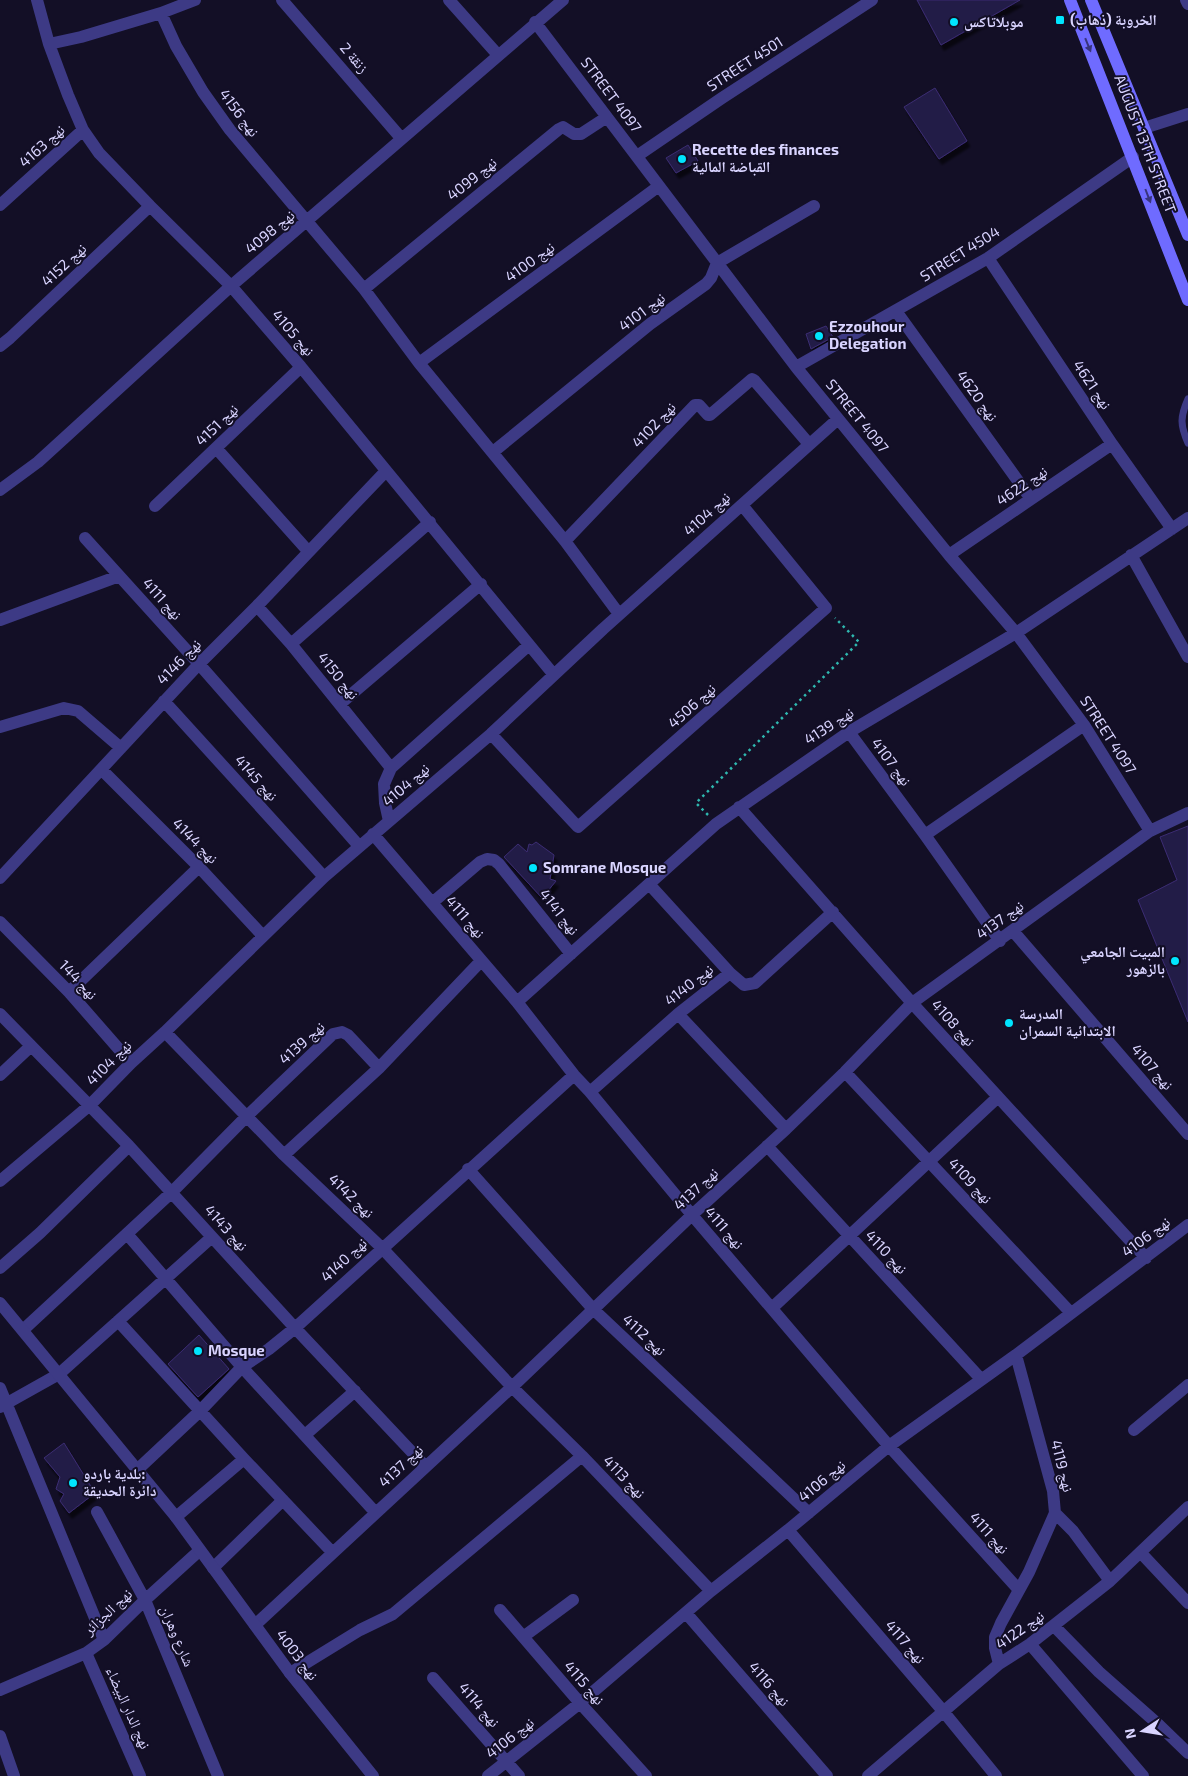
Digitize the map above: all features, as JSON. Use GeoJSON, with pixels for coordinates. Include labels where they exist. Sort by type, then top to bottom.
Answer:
{"type":"FeatureCollection","features":[{"type":"Feature","properties":{"kind":"main road","name":"AUGUST 13TH STREET"},"geometry":{"type":"LineString","coordinates":[[1070,0],[1188,300]]}},
{"type":"Feature","properties":{"kind":"main road","name":"AUGUST 13TH STREET"},"geometry":{"type":"LineString","coordinates":[[1091,0],[1188,235]]}},
{"type":"Feature","properties":{"kind":"street","name":"نهج 4105"},"geometry":{"type":"LineString","coordinates":[[37,0],[49,44],[83,130],[99,153],[231,286],[301,366],[554,675]]}},
{"type":"Feature","properties":{"kind":"street","name":"زنقة 2"},"geometry":{"type":"LineString","coordinates":[[282,0],[402,138]]}},
{"type":"Feature","properties":{"kind":"street"},"geometry":{"type":"LineString","coordinates":[[449,0],[498,55]]}},
{"type":"Feature","properties":{"kind":"street","name":"نهج 4098"},"geometry":{"type":"LineString","coordinates":[[0,490],[38,462],[231,286],[307,222],[535,22],[563,0]]}},
{"type":"Feature","properties":{"kind":"street","name":"STREET 4501"},"geometry":{"type":"LineString","coordinates":[[637,156],[872,0]]}},
{"type":"Feature","properties":{"kind":"street"},"geometry":{"type":"LineString","coordinates":[[1186,0],[1188,4]]}},
{"type":"Feature","properties":{"kind":"street"},"geometry":{"type":"LineString","coordinates":[[49,44],[81,37],[161,13],[192,1]]}},
{"type":"Feature","properties":{"kind":"street","name":"نهج 4156"},"geometry":{"type":"LineString","coordinates":[[161,13],[176,46],[230,130],[364,289],[420,363],[565,541],[619,614]]}},
{"type":"Feature","properties":{"kind":"street","name":"STREET 4097"},"geometry":{"type":"LineString","coordinates":[[535,22],[796,367],[949,555],[1016,633],[1084,725],[1150,831]]}},
{"type":"Feature","properties":{"kind":"street"},"geometry":{"type":"LineString","coordinates":[[1144,128],[1188,114]]}},
{"type":"Feature","properties":{"kind":"street","name":"نهج 4099"},"geometry":{"type":"LineString","coordinates":[[364,289],[558,129],[564,127],[574,134],[581,134],[607,117]]}},
{"type":"Feature","properties":{"kind":"street","name":"نهج 4163"},"geometry":{"type":"LineString","coordinates":[[0,205],[83,130]]}},
{"type":"Feature","properties":{"kind":"street","name":"STREET 4504"},"geometry":{"type":"LineString","coordinates":[[796,367],[988,258],[1133,157]]}},
{"type":"Feature","properties":{"kind":"street","name":"نهج 4100"},"geometry":{"type":"LineString","coordinates":[[420,363],[659,186]]}},
{"type":"Feature","properties":{"kind":"street","name":"نهج 4152"},"geometry":{"type":"LineString","coordinates":[[0,346],[150,206]]}},
{"type":"Feature","properties":{"kind":"street"},"geometry":{"type":"LineString","coordinates":[[717,263],[814,206]]}},
{"type":"Feature","properties":{"kind":"street","name":"نهج 4621"},"geometry":{"type":"LineString","coordinates":[[988,258],[1112,444],[1172,529]]}},
{"type":"Feature","properties":{"kind":"street","name":"نهج 4101"},"geometry":{"type":"LineString","coordinates":[[493,452],[650,324],[706,284],[714,272],[717,263]]}},
{"type":"Feature","properties":{"kind":"street","name":"نهج 4620"},"geometry":{"type":"LineString","coordinates":[[896,311],[1031,499]]}},
{"type":"Feature","properties":{"kind":"street","name":"نهج 4151"},"geometry":{"type":"LineString","coordinates":[[155,506],[301,366]]}},
{"type":"Feature","properties":{"kind":"street","name":"نهج 4102"},"geometry":{"type":"LineString","coordinates":[[565,541],[695,405],[699,405],[710,415],[752,379],[809,444]]}},
{"type":"Feature","properties":{"kind":"street","name":"نهج 4104"},"geometry":{"type":"LineString","coordinates":[[0,1181],[90,1105],[131,1062],[165,1032],[324,877],[491,734],[619,614],[838,419]]}},
{"type":"Feature","properties":{"kind":"street","name":"نهج 4622"},"geometry":{"type":"LineString","coordinates":[[949,555],[1112,444]]}},
{"type":"Feature","properties":{"kind":"street"},"geometry":{"type":"LineString","coordinates":[[216,448],[308,551]]}},
{"type":"Feature","properties":{"kind":"street","name":"نهج 4146"},"geometry":{"type":"LineString","coordinates":[[0,878],[199,664],[386,471]]}},
{"type":"Feature","properties":{"kind":"street"},"geometry":{"type":"LineString","coordinates":[[742,505],[826,608]]}},
{"type":"Feature","properties":{"kind":"street","name":"نهج 4139"},"geometry":{"type":"LineString","coordinates":[[517,1002],[716,824],[739,807],[849,732],[1016,633],[1188,518]]}},
{"type":"Feature","properties":{"kind":"street"},"geometry":{"type":"LineString","coordinates":[[291,644],[430,522]]}},
{"type":"Feature","properties":{"kind":"street","name":"نهج 4111"},"geometry":{"type":"LineString","coordinates":[[85,538],[359,846]]}},
{"type":"Feature","properties":{"kind":"street"},"geometry":{"type":"LineString","coordinates":[[1131,555],[1188,657]]}},
{"type":"Feature","properties":{"kind":"street","name":"نهج 4111"},"geometry":{"type":"LineString","coordinates":[[0,620],[119,576]]}},
{"type":"Feature","properties":{"kind":"street"},"geometry":{"type":"LineString","coordinates":[[340,704],[481,584]]}},
{"type":"Feature","properties":{"kind":"street","name":"نهج 4150"},"geometry":{"type":"LineString","coordinates":[[257,606],[291,644],[391,768]]}},
{"type":"Feature","properties":{"kind":"street","name":"نهج 4506"},"geometry":{"type":"LineString","coordinates":[[491,734],[578,827],[826,608]]}},
{"type":"Feature","properties":{"kind":"street"},"geometry":{"type":"LineString","coordinates":[[389,821],[385,803],[384,784],[391,768],[529,645]]}},
{"type":"Feature","properties":{"kind":"street","name":"نهج 4145"},"geometry":{"type":"LineString","coordinates":[[164,701],[324,877]]}},
{"type":"Feature","properties":{"kind":"street"},"geometry":{"type":"LineString","coordinates":[[0,727],[49,711],[70,708],[78,712],[121,748]]}},
{"type":"Feature","properties":{"kind":"street"},"geometry":{"type":"LineString","coordinates":[[925,835],[1084,725]]}},
{"type":"Feature","properties":{"kind":"street","name":"نهج 4107"},"geometry":{"type":"LineString","coordinates":[[849,732],[1000,940]]}},
{"type":"Feature","properties":{"kind":"street","name":"نهج 4144"},"geometry":{"type":"LineString","coordinates":[[102,770],[199,867],[263,936]]}},
{"type":"Feature","properties":{"kind":"street","name":"نهج 4108"},"geometry":{"type":"LineString","coordinates":[[739,807],[912,1003],[1146,1258]]}},
{"type":"Feature","properties":{"kind":"street","name":"نهج 4137"},"geometry":{"type":"LineString","coordinates":[[255,1625],[512,1387],[692,1215],[786,1129],[912,1003],[1150,831],[1188,813]]}},
{"type":"Feature","properties":{"kind":"street","name":"نهج 4111"},"geometry":{"type":"LineString","coordinates":[[373,834],[517,1002],[574,1075],[889,1446],[1019,1590]]}},
{"type":"Feature","properties":{"kind":"street","name":"نهج 4141"},"geometry":{"type":"LineString","coordinates":[[432,903],[480,862],[487,859],[494,860],[525,895],[571,954]]}},
{"type":"Feature","properties":{"kind":"street"},"geometry":{"type":"LineString","coordinates":[[69,992],[199,867]]}},
{"type":"Feature","properties":{"kind":"street"},"geometry":{"type":"LineString","coordinates":[[649,884],[730,973]]}},
{"type":"Feature","properties":{"kind":"street","name":"نهج 4140"},"geometry":{"type":"LineString","coordinates":[[590,1092],[678,1014],[730,973],[744,985],[755,983],[833,912]]}},
{"type":"Feature","properties":{"kind":"street","name":"نهج 144"},"geometry":{"type":"LineString","coordinates":[[0,922],[69,992],[131,1062]]}},
{"type":"Feature","properties":{"kind":"street","name":"نهج 4107"},"geometry":{"type":"LineString","coordinates":[[1013,931],[1188,1134]]}},
{"type":"Feature","properties":{"kind":"street"},"geometry":{"type":"LineString","coordinates":[[284,1155],[379,1068],[481,961]]}},
{"type":"Feature","properties":{"kind":"street","name":"نهج 4143"},"geometry":{"type":"LineString","coordinates":[[0,1014],[129,1146],[295,1328],[425,1466]]}},
{"type":"Feature","properties":{"kind":"street"},"geometry":{"type":"LineString","coordinates":[[678,1014],[786,1129]]}},
{"type":"Feature","properties":{"kind":"street","name":"نهج 4142"},"geometry":{"type":"LineString","coordinates":[[165,1032],[284,1155],[382,1248],[512,1387]]}},
{"type":"Feature","properties":{"kind":"street","name":"نهج 4139"},"geometry":{"type":"LineString","coordinates":[[247,1116],[333,1034],[338,1032],[348,1035],[379,1068]]}},
{"type":"Feature","properties":{"kind":"street"},"geometry":{"type":"LineString","coordinates":[[0,1075],[31,1046]]}},
{"type":"Feature","properties":{"kind":"street","name":"نهج 4109"},"geometry":{"type":"LineString","coordinates":[[845,1072],[1071,1313]]}},
{"type":"Feature","properties":{"kind":"street","name":"نهج 4140"},"geometry":{"type":"LineString","coordinates":[[137,1470],[200,1411],[242,1367],[269,1349],[295,1328],[468,1169],[574,1075]]}},
{"type":"Feature","properties":{"kind":"street"},"geometry":{"type":"LineString","coordinates":[[772,1308],[998,1098]]}},
{"type":"Feature","properties":{"kind":"street"},"geometry":{"type":"LineString","coordinates":[[23,1330],[172,1192],[247,1116]]}},
{"type":"Feature","properties":{"kind":"street"},"geometry":{"type":"LineString","coordinates":[[0,1268],[40,1234],[129,1146]]}},
{"type":"Feature","properties":{"kind":"street","name":"نهج 4110"},"geometry":{"type":"LineString","coordinates":[[766,1146],[981,1379]]}},
{"type":"Feature","properties":{"kind":"street","name":"نهج 4112"},"geometry":{"type":"LineString","coordinates":[[468,1169],[593,1309],[809,1513]]}},
{"type":"Feature","properties":{"kind":"street","name":"نهج 4106"},"geometry":{"type":"LineString","coordinates":[[488,1776],[580,1703],[711,1591],[889,1446],[1187,1229]]}},
{"type":"Feature","properties":{"kind":"street"},"geometry":{"type":"LineString","coordinates":[[127,1234],[242,1367],[375,1512]]}},
{"type":"Feature","properties":{"kind":"street"},"geometry":{"type":"LineString","coordinates":[[4,1406],[59,1374],[212,1237]]}},
{"type":"Feature","properties":{"kind":"street","name":"نهج 4003"},"geometry":{"type":"LineString","coordinates":[[0,1303],[176,1517],[290,1673],[373,1776]]}},
{"type":"Feature","properties":{"kind":"street"},"geometry":{"type":"LineString","coordinates":[[118,1321],[332,1552]]}},
{"type":"Feature","properties":{"kind":"street","name":"نهج 4119"},"geometry":{"type":"LineString","coordinates":[[999,1664],[995,1648],[995,1637],[1029,1572],[1055,1514],[1053,1491],[1016,1355]]}},
{"type":"Feature","properties":{"kind":"street"},"geometry":{"type":"LineString","coordinates":[[1134,1430],[1188,1384]]}},
{"type":"Feature","properties":{"kind":"street","name":"نهج 4113"},"geometry":{"type":"LineString","coordinates":[[512,1387],[582,1456],[711,1591]]}},
{"type":"Feature","properties":{"kind":"street"},"geometry":{"type":"LineString","coordinates":[[0,1388],[4,1406],[104,1640]]}},
{"type":"Feature","properties":{"kind":"street"},"geometry":{"type":"LineString","coordinates":[[305,1435],[355,1391]]}},
{"type":"Feature","properties":{"kind":"street"},"geometry":{"type":"LineString","coordinates":[[290,1673],[360,1630],[394,1614],[582,1456]]}},
{"type":"Feature","properties":{"kind":"street"},"geometry":{"type":"LineString","coordinates":[[176,1517],[244,1459]]}},
{"type":"Feature","properties":{"kind":"street"},"geometry":{"type":"LineString","coordinates":[[213,1568],[283,1500]]}},
{"type":"Feature","properties":{"kind":"street","name":"نهج 4122"},"geometry":{"type":"LineString","coordinates":[[868,1776],[999,1664],[1030,1644],[1110,1581],[1188,1508]]}},
{"type":"Feature","properties":{"kind":"street","name":"شارع وهران"},"geometry":{"type":"LineString","coordinates":[[97,1512],[145,1600],[218,1776]]}},
{"type":"Feature","properties":{"kind":"street"},"geometry":{"type":"LineString","coordinates":[[1055,1514],[1073,1531],[1110,1581]]}},
{"type":"Feature","properties":{"kind":"street","name":"نهج 4117"},"geometry":{"type":"LineString","coordinates":[[788,1530],[996,1776]]}},
{"type":"Feature","properties":{"kind":"street","name":"نهج الجزائر"},"geometry":{"type":"LineString","coordinates":[[0,1690],[86,1654],[104,1640],[199,1551]]}},
{"type":"Feature","properties":{"kind":"street"},"geometry":{"type":"LineString","coordinates":[[1141,1553],[1188,1603]]}},
{"type":"Feature","properties":{"kind":"street"},"geometry":{"type":"LineString","coordinates":[[523,1636],[573,1600]]}},
{"type":"Feature","properties":{"kind":"street","name":"نهج 4115"},"geometry":{"type":"LineString","coordinates":[[500,1610],[646,1776]]}},
{"type":"Feature","properties":{"kind":"street","name":"نهج 4116"},"geometry":{"type":"LineString","coordinates":[[686,1613],[827,1776]]}},
{"type":"Feature","properties":{"kind":"street"},"geometry":{"type":"LineString","coordinates":[[1054,1626],[1099,1672],[1188,1753]]}},
{"type":"Feature","properties":{"kind":"street"},"geometry":{"type":"LineString","coordinates":[[1030,1644],[1143,1776]]}},
{"type":"Feature","properties":{"kind":"street","name":"نهج الدار البيضاء"},"geometry":{"type":"LineString","coordinates":[[86,1654],[140,1776]]}},
{"type":"Feature","properties":{"kind":"street","name":"نهج 4114"},"geometry":{"type":"LineString","coordinates":[[433,1678],[519,1776]]}},
{"type":"Feature","properties":{"kind":"street"},"geometry":{"type":"LineString","coordinates":[[0,1736],[14,1776]]}},
{"type":"Feature","properties":{"kind":"lane"},"geometry":{"type":"LineString","coordinates":[[1188,399],[1182,412],[1182,428],[1188,443]]}},
{"type":"Feature","properties":{"kind":"path"},"geometry":{"type":"LineString","coordinates":[[716,824],[696,803],[859,642],[826,608]]}},
{"type":"Feature","properties":{"kind":"building","name":"موبلاتاكس"},"geometry":{"type":"Polygon","coordinates":[[[917,0],[1020,0],[941,45],[917,0]]]}},
{"type":"Feature","properties":{"kind":"building"},"geometry":{"type":"Polygon","coordinates":[[[935,88],[967,141],[939,159],[904,107],[935,88]]]}},
{"type":"Feature","properties":{"kind":"building","name":"Recette des finances القباضة المالية"},"geometry":{"type":"Polygon","coordinates":[[[688,145],[698,161],[676,173],[666,158],[688,145]]]}},
{"type":"Feature","properties":{"kind":"building","name":"Ezzouhour Delegation"},"geometry":{"type":"Polygon","coordinates":[[[826,326],[833,337],[811,349],[806,334],[826,326]]]}},
{"type":"Feature","properties":{"kind":"building","name":"المبيت الجامعي بالزهور"},"geometry":{"type":"Polygon","coordinates":[[[1188,826],[1188,1022],[1138,900],[1177,880],[1160,837],[1188,826]]]}},
{"type":"Feature","properties":{"kind":"building","name":"Somrane Mosque"},"geometry":{"type":"Polygon","coordinates":[[[536,842],[554,855],[550,879],[556,881],[542,898],[504,857],[518,844],[527,852],[529,844],[532,845],[536,842]]]}},
{"type":"Feature","properties":{"kind":"building","name":"Mosque"},"geometry":{"type":"Polygon","coordinates":[[[199,1335],[229,1369],[198,1397],[168,1364],[199,1335]]]}},
{"type":"Feature","properties":{"kind":"building","name":"بلدية باردو: دائرة الحديقة"},"geometry":{"type":"Polygon","coordinates":[[[64,1443],[95,1493],[69,1513],[60,1501],[64,1494],[56,1489],[60,1477],[44,1458],[64,1443]]]}},
{"type":"Feature","properties":{"kind":"place","name":"الخروبة (ذهاب)"},"geometry":{"type":"Point","coordinates":[1060,20]}},
{"type":"Feature","properties":{"kind":"place","name":"موبلاتاكس"},"geometry":{"type":"Point","coordinates":[954,22]}},
{"type":"Feature","properties":{"kind":"place","name":"Recette des finances القباضة المالية"},"geometry":{"type":"Point","coordinates":[682,159]}},
{"type":"Feature","properties":{"kind":"place","name":"Ezzouhour Delegation"},"geometry":{"type":"Point","coordinates":[819,336]}},
{"type":"Feature","properties":{"kind":"place","name":"Somrane Mosque"},"geometry":{"type":"Point","coordinates":[533,868]}},
{"type":"Feature","properties":{"kind":"place","name":"المبيت الجامعي بالزهور"},"geometry":{"type":"Point","coordinates":[1175,961]}},
{"type":"Feature","properties":{"kind":"place","name":"المدرسة الابتدائية السمران"},"geometry":{"type":"Point","coordinates":[1009,1023]}},
{"type":"Feature","properties":{"kind":"place","name":"Mosque"},"geometry":{"type":"Point","coordinates":[198,1351]}},
{"type":"Feature","properties":{"kind":"place","name":"بلدية باردو: دائرة الحديقة"},"geometry":{"type":"Point","coordinates":[73,1483]}}]}
